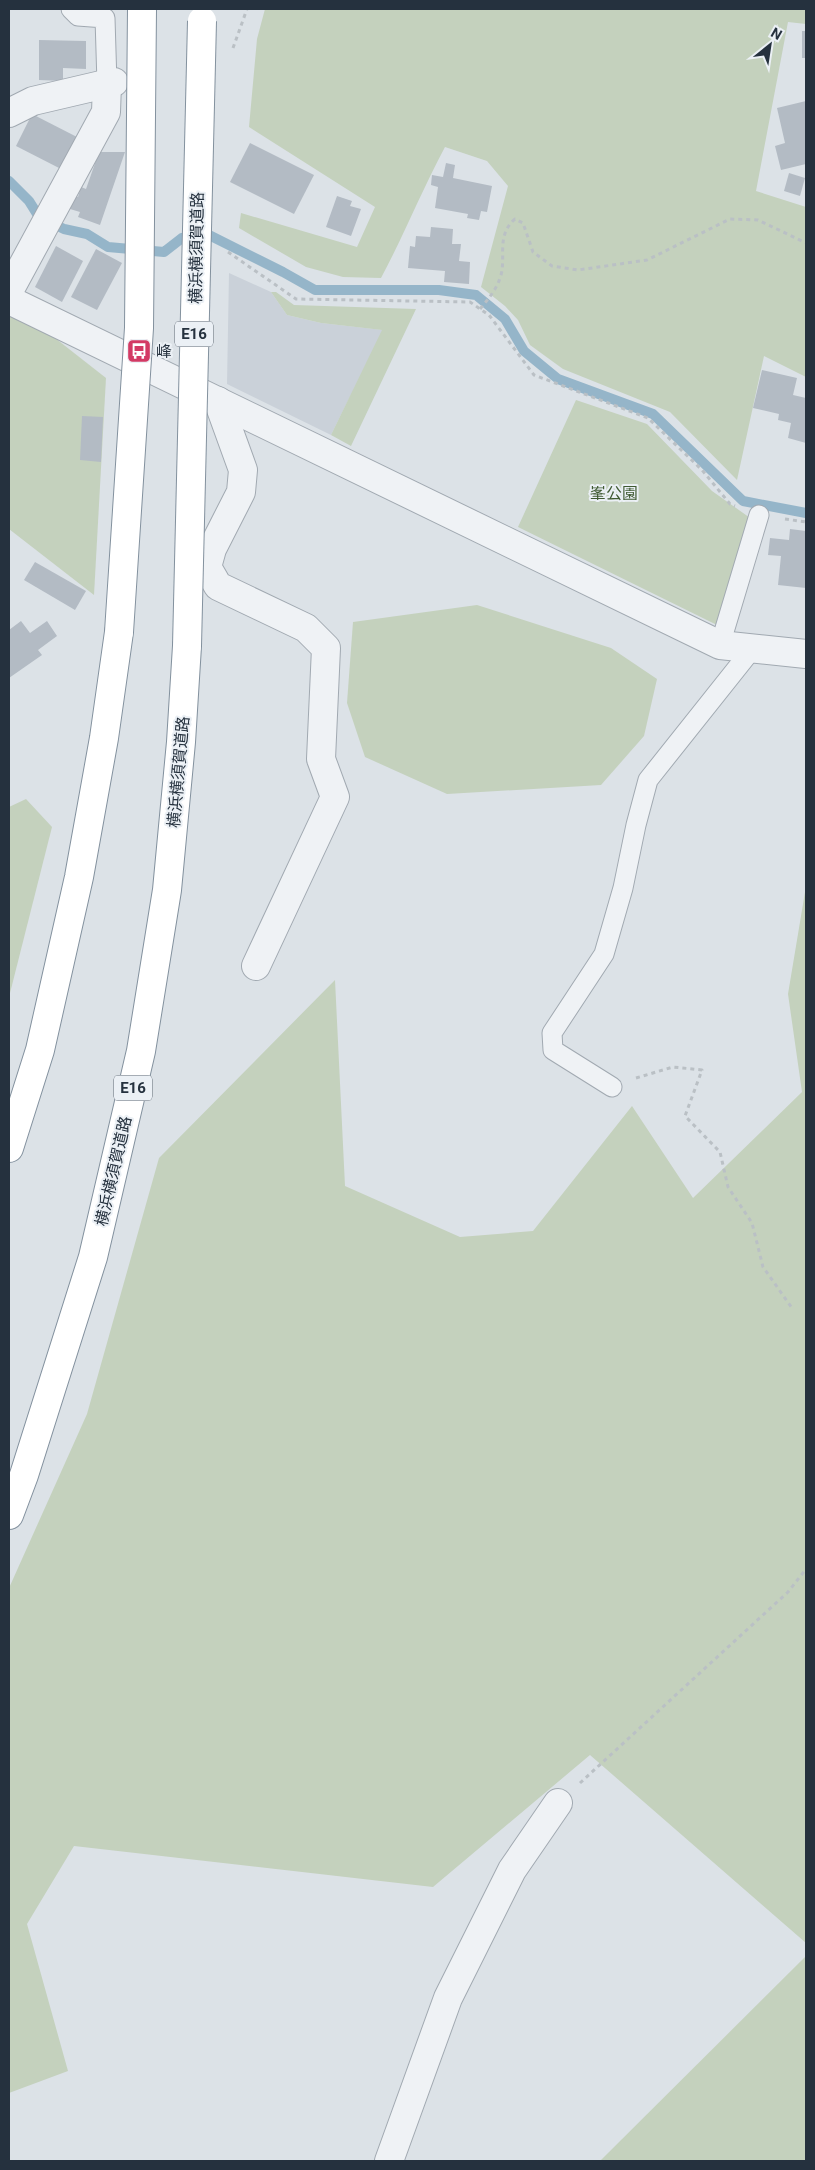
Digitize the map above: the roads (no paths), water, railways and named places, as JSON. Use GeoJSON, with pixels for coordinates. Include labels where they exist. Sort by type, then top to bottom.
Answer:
{"type":"FeatureCollection","features":[{"type":"Feature","properties":{"kind":"highway"},"geometry":{"type":"LineString","coordinates":[[9,1148],[40,1050],[79,877],[104,738],[119,632],[139,328],[142,9]]}},
{"type":"Feature","properties":{"kind":"highway","name":"横浜横須賀道路"},"geometry":{"type":"LineString","coordinates":[[9,1515],[24,1476],[93,1257],[141,1051],[167,890],[182,742],[187,646],[202,15]]}},
{"type":"Feature","properties":{"kind":"street"},"geometry":{"type":"LineString","coordinates":[[9,113],[33,101],[110,83],[106,112],[9,291]]}},
{"type":"Feature","properties":{"kind":"street"},"geometry":{"type":"LineString","coordinates":[[9,300],[286,436],[720,644],[806,654]]}},
{"type":"Feature","properties":{"kind":"street"},"geometry":{"type":"LineString","coordinates":[[218,401],[243,470],[240,492],[212,549],[207,567],[218,586],[306,628],[326,648],[321,759],[335,797],[256,966]]}},
{"type":"Feature","properties":{"kind":"street"},"geometry":{"type":"LineString","coordinates":[[389,2161],[448,1998],[512,1870],[558,1803]]}},
{"type":"Feature","properties":{"kind":"lane"},"geometry":{"type":"LineString","coordinates":[[71,9],[78,16],[105,18],[110,83]]}},
{"type":"Feature","properties":{"kind":"lane"},"geometry":{"type":"LineString","coordinates":[[720,644],[759,515]]}},
{"type":"Feature","properties":{"kind":"lane"},"geometry":{"type":"LineString","coordinates":[[612,1087],[553,1050],[552,1033],[604,954],[648,780],[753,648]]}},
{"type":"Feature","properties":{"kind":"waterway"},"geometry":{"type":"LineString","coordinates":[[9,181],[29,201],[39,217],[64,229],[87,234],[108,247],[164,252],[182,238],[207,234],[315,290],[439,290],[476,295],[505,319],[524,351],[558,379],[653,414],[743,501],[806,513]]}},
{"type":"Feature","properties":{"kind":"place","name":"峰"},"geometry":{"type":"Point","coordinates":[139,351]}},
{"type":"Feature","properties":{"kind":"park label","name":"峯公園"},"geometry":{"type":"Point","coordinates":[614,493]}}]}
